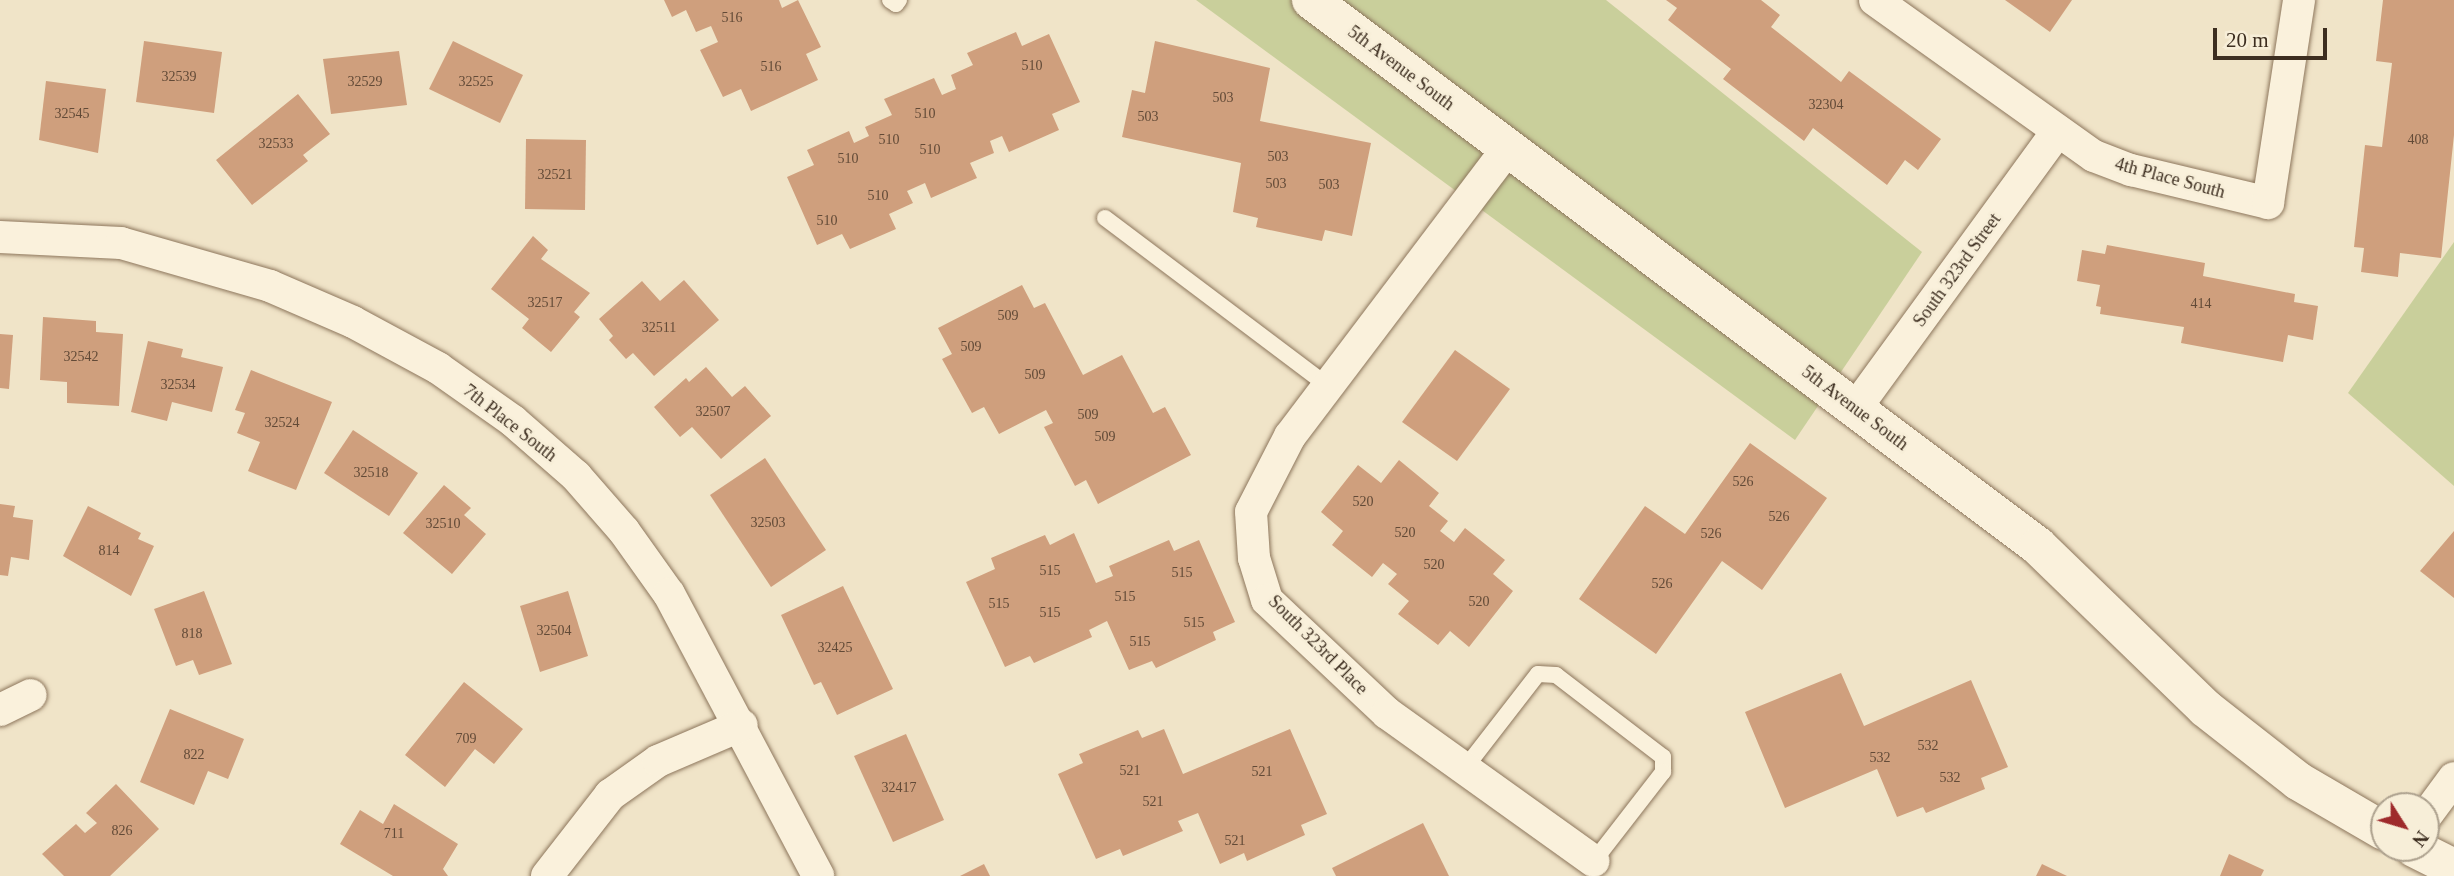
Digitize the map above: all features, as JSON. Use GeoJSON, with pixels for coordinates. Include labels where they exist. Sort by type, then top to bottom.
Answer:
{"type":"FeatureCollection","features":[{"type":"Feature","properties":{"kind":"street","name":"5th Avenue South"},"geometry":{"type":"LineString","coordinates":[[1311,0],[2038,546],[2205,708],[2298,781],[2370,823]]}},
{"type":"Feature","properties":{"kind":"street","name":"4th Place South"},"geometry":{"type":"LineString","coordinates":[[1875,0],[2058,131],[2115,165],[2268,203],[2299,0]]}},
{"type":"Feature","properties":{"kind":"street","name":"South 323rd Street"},"geometry":{"type":"LineString","coordinates":[[1855,409],[2058,131]]}},
{"type":"Feature","properties":{"kind":"street","name":"South 323rd Place"},"geometry":{"type":"LineString","coordinates":[[1508,148],[1290,436],[1251,512],[1254,558],[1267,600],[1387,713],[1594,861]]}},
{"type":"Feature","properties":{"kind":"street","name":"7th Place South"},"geometry":{"type":"LineString","coordinates":[[0,237],[121,243],[271,286],[353,322],[438,368],[513,421],[565,467],[624,531],[669,594],[742,726],[818,876]]}},
{"type":"Feature","properties":{"kind":"street"},"geometry":{"type":"LineString","coordinates":[[0,710],[30,695]]}},
{"type":"Feature","properties":{"kind":"street"},"geometry":{"type":"LineString","coordinates":[[547,876],[610,795],[658,761],[742,726]]}},
{"type":"Feature","properties":{"kind":"street"},"geometry":{"type":"LineString","coordinates":[[2440,797],[2454,778]]}},
{"type":"Feature","properties":{"kind":"lane"},"geometry":{"type":"LineString","coordinates":[[890,0],[896,4],[899,0]]}},
{"type":"Feature","properties":{"kind":"lane"},"geometry":{"type":"LineString","coordinates":[[1105,218],[1328,386]]}},
{"type":"Feature","properties":{"kind":"lane"},"geometry":{"type":"LineString","coordinates":[[1465,768],[1538,674],[1556,675],[1663,757],[1663,772],[1594,861]]}},
{"type":"Feature","properties":{"kind":"green space"},"geometry":{"type":"Polygon","coordinates":[[[1196,0],[1606,0],[1922,252],[1795,440],[1196,0]]]}},
{"type":"Feature","properties":{"kind":"green space"},"geometry":{"type":"Polygon","coordinates":[[[2454,242],[2454,486],[2348,393],[2454,242]]]}},
{"type":"Feature","properties":{"kind":"building"},"geometry":{"type":"Polygon","coordinates":[[[664,0],[779,0],[782,8],[798,0],[821,47],[806,54],[818,80],[751,111],[741,89],[723,97],[700,50],[718,42],[711,26],[696,32],[686,10],[672,17],[664,0]]]}},
{"type":"Feature","properties":{"kind":"building"},"geometry":{"type":"Polygon","coordinates":[[[1666,0],[1761,0],[1780,15],[1771,27],[1841,82],[1849,71],[1941,139],[1918,170],[1905,160],[1887,185],[1813,128],[1804,141],[1723,79],[1731,69],[1668,20],[1677,8],[1666,0]]]}},
{"type":"Feature","properties":{"kind":"building"},"geometry":{"type":"Polygon","coordinates":[[[2005,0],[2072,0],[2050,32],[2005,0]]]}},
{"type":"Feature","properties":{"kind":"building"},"geometry":{"type":"Polygon","coordinates":[[[2383,0],[2454,0],[2454,135],[2441,258],[2400,253],[2398,277],[2361,272],[2364,248],[2354,247],[2365,145],[2382,147],[2392,63],[2376,61],[2383,0]]]}},
{"type":"Feature","properties":{"kind":"building"},"geometry":{"type":"Polygon","coordinates":[[[1016,32],[1022,46],[1049,34],[1080,102],[1052,114],[1059,130],[1009,152],[1002,136],[990,141],[994,153],[970,163],[977,178],[931,198],[925,183],[907,191],[913,203],[889,214],[896,229],[850,249],[842,234],[817,245],[787,177],[814,165],[807,150],[849,131],[854,143],[869,136],[865,127],[892,115],[884,99],[934,78],[942,95],[956,89],[951,75],[973,65],[967,53],[1016,32]]]}},
{"type":"Feature","properties":{"kind":"building"},"geometry":{"type":"Polygon","coordinates":[[[144,41],[222,52],[214,113],[136,102],[144,41]]]}},
{"type":"Feature","properties":{"kind":"building"},"geometry":{"type":"Polygon","coordinates":[[[453,41],[523,75],[500,123],[429,89],[453,41]]]}},
{"type":"Feature","properties":{"kind":"building"},"geometry":{"type":"Polygon","coordinates":[[[1155,41],[1270,68],[1260,121],[1371,143],[1352,236],[1325,230],[1322,241],[1256,227],[1258,218],[1233,212],[1241,163],[1122,137],[1132,90],[1145,93],[1155,41]]]}},
{"type":"Feature","properties":{"kind":"building"},"geometry":{"type":"Polygon","coordinates":[[[399,51],[407,105],[331,114],[323,59],[399,51]]]}},
{"type":"Feature","properties":{"kind":"building"},"geometry":{"type":"Polygon","coordinates":[[[46,81],[106,89],[98,153],[39,140],[46,81]]]}},
{"type":"Feature","properties":{"kind":"building"},"geometry":{"type":"Polygon","coordinates":[[[298,94],[330,134],[303,155],[308,161],[252,205],[216,160],[298,94]]]}},
{"type":"Feature","properties":{"kind":"building"},"geometry":{"type":"Polygon","coordinates":[[[526,139],[586,140],[585,210],[525,209],[526,139]]]}},
{"type":"Feature","properties":{"kind":"building"},"geometry":{"type":"Polygon","coordinates":[[[533,236],[548,250],[541,259],[590,293],[574,312],[580,317],[551,352],[522,328],[529,319],[491,289],[533,236]]]}},
{"type":"Feature","properties":{"kind":"building"},"geometry":{"type":"Polygon","coordinates":[[[2107,245],[2205,263],[2203,276],[2295,294],[2294,302],[2318,306],[2313,340],[2288,335],[2283,362],[2181,343],[2184,327],[2100,314],[2101,307],[2096,306],[2100,285],[2077,281],[2082,250],[2105,254],[2107,245]]]}},
{"type":"Feature","properties":{"kind":"building"},"geometry":{"type":"Polygon","coordinates":[[[684,280],[719,320],[654,376],[633,353],[626,359],[609,340],[613,336],[599,319],[642,281],[660,301],[684,280]]]}},
{"type":"Feature","properties":{"kind":"building"},"geometry":{"type":"Polygon","coordinates":[[[1022,285],[1034,308],[1045,303],[1083,375],[1122,355],[1153,413],[1165,407],[1191,455],[1098,504],[1086,480],[1075,486],[1044,427],[1053,423],[1046,410],[999,434],[984,407],[972,413],[942,359],[952,354],[938,328],[1022,285]]]}},
{"type":"Feature","properties":{"kind":"building"},"geometry":{"type":"Polygon","coordinates":[[[43,317],[96,321],[96,332],[123,334],[119,406],[67,403],[67,382],[40,380],[43,317]]]}},
{"type":"Feature","properties":{"kind":"building"},"geometry":{"type":"Polygon","coordinates":[[[0,334],[13,335],[9,389],[0,388],[0,334]]]}},
{"type":"Feature","properties":{"kind":"building"},"geometry":{"type":"Polygon","coordinates":[[[148,341],[183,349],[181,357],[223,367],[212,412],[172,402],[167,421],[131,412],[148,341]]]}},
{"type":"Feature","properties":{"kind":"building"},"geometry":{"type":"Polygon","coordinates":[[[1455,350],[1510,389],[1457,461],[1402,422],[1455,350]]]}},
{"type":"Feature","properties":{"kind":"building"},"geometry":{"type":"Polygon","coordinates":[[[706,367],[732,397],[745,386],[771,416],[721,459],[692,427],[680,437],[654,407],[686,378],[689,382],[706,367]]]}},
{"type":"Feature","properties":{"kind":"building"},"geometry":{"type":"Polygon","coordinates":[[[251,370],[332,402],[296,490],[248,471],[260,442],[237,433],[245,413],[235,410],[251,370]]]}},
{"type":"Feature","properties":{"kind":"building"},"geometry":{"type":"Polygon","coordinates":[[[353,430],[418,473],[389,516],[324,473],[353,430]]]}},
{"type":"Feature","properties":{"kind":"building"},"geometry":{"type":"Polygon","coordinates":[[[1750,443],[1827,498],[1762,590],[1722,561],[1656,654],[1579,599],[1645,506],[1685,534],[1750,443]]]}},
{"type":"Feature","properties":{"kind":"building"},"geometry":{"type":"Polygon","coordinates":[[[765,458],[826,550],[771,587],[710,495],[765,458]]]}},
{"type":"Feature","properties":{"kind":"building"},"geometry":{"type":"Polygon","coordinates":[[[1399,460],[1439,493],[1429,506],[1448,521],[1440,531],[1454,542],[1465,528],[1505,560],[1493,574],[1513,591],[1469,647],[1450,631],[1438,645],[1398,614],[1409,601],[1388,584],[1397,574],[1383,563],[1372,577],[1332,545],[1343,531],[1321,512],[1358,465],[1381,483],[1399,460]]]}},
{"type":"Feature","properties":{"kind":"building"},"geometry":{"type":"Polygon","coordinates":[[[444,485],[471,508],[464,515],[486,534],[452,574],[403,533],[444,485]]]}},
{"type":"Feature","properties":{"kind":"building"},"geometry":{"type":"Polygon","coordinates":[[[0,504],[15,506],[13,517],[33,520],[29,560],[11,557],[8,576],[0,575],[0,504]]]}},
{"type":"Feature","properties":{"kind":"building"},"geometry":{"type":"Polygon","coordinates":[[[88,506],[141,533],[138,539],[154,546],[131,596],[63,556],[88,506]]]}},
{"type":"Feature","properties":{"kind":"building"},"geometry":{"type":"Polygon","coordinates":[[[2454,531],[2454,598],[2420,571],[2454,531]]]}},
{"type":"Feature","properties":{"kind":"building"},"geometry":{"type":"Polygon","coordinates":[[[1074,533],[1096,583],[1113,576],[1109,566],[1169,540],[1174,551],[1199,540],[1235,622],[1213,632],[1216,640],[1156,668],[1152,661],[1129,670],[1107,621],[1089,630],[1092,637],[1034,663],[1030,656],[1005,667],[966,582],[995,569],[991,558],[1045,535],[1050,545],[1074,533]]]}},
{"type":"Feature","properties":{"kind":"building"},"geometry":{"type":"Polygon","coordinates":[[[843,586],[893,689],[837,715],[821,682],[814,685],[781,615],[843,586]]]}},
{"type":"Feature","properties":{"kind":"building"},"geometry":{"type":"Polygon","coordinates":[[[204,591],[232,664],[199,675],[193,660],[176,666],[154,609],[204,591]]]}},
{"type":"Feature","properties":{"kind":"building"},"geometry":{"type":"Polygon","coordinates":[[[568,591],[588,656],[540,672],[520,606],[568,591]]]}},
{"type":"Feature","properties":{"kind":"building"},"geometry":{"type":"Polygon","coordinates":[[[1841,673],[1864,726],[1971,680],[2008,767],[1981,778],[1985,789],[1926,813],[1923,807],[1897,817],[1877,769],[1785,808],[1745,712],[1841,673]]]}},
{"type":"Feature","properties":{"kind":"building"},"geometry":{"type":"Polygon","coordinates":[[[464,682],[523,729],[494,764],[475,749],[445,787],[405,755],[464,682]]]}},
{"type":"Feature","properties":{"kind":"building"},"geometry":{"type":"Polygon","coordinates":[[[170,709],[244,739],[228,779],[208,771],[194,805],[140,782],[170,709]]]}},
{"type":"Feature","properties":{"kind":"building"},"geometry":{"type":"Polygon","coordinates":[[[1164,729],[1183,774],[1290,729],[1327,814],[1301,825],[1305,835],[1247,861],[1244,853],[1220,864],[1198,813],[1178,821],[1183,831],[1123,856],[1120,849],[1096,859],[1058,774],[1083,763],[1079,754],[1138,730],[1142,738],[1164,729]]]}},
{"type":"Feature","properties":{"kind":"building"},"geometry":{"type":"Polygon","coordinates":[[[906,734],[944,820],[893,842],[854,756],[906,734]]]}},
{"type":"Feature","properties":{"kind":"building"},"geometry":{"type":"Polygon","coordinates":[[[116,784],[159,829],[110,876],[64,876],[42,854],[76,824],[85,833],[97,823],[86,813],[116,784]]]}},
{"type":"Feature","properties":{"kind":"building"},"geometry":{"type":"Polygon","coordinates":[[[394,804],[458,844],[443,869],[448,876],[393,876],[340,844],[360,810],[383,824],[394,804]]]}},
{"type":"Feature","properties":{"kind":"building"},"geometry":{"type":"Polygon","coordinates":[[[1423,823],[1449,876],[1336,876],[1332,868],[1423,823]]]}},
{"type":"Feature","properties":{"kind":"building"},"geometry":{"type":"Polygon","coordinates":[[[2229,854],[2264,870],[2261,876],[2220,876],[2229,854]]]}},
{"type":"Feature","properties":{"kind":"building"},"geometry":{"type":"Polygon","coordinates":[[[984,864],[990,876],[960,876],[984,864]]]}},
{"type":"Feature","properties":{"kind":"building"},"geometry":{"type":"Polygon","coordinates":[[[2042,864],[2067,876],[2036,876],[2042,864]]]}}]}
